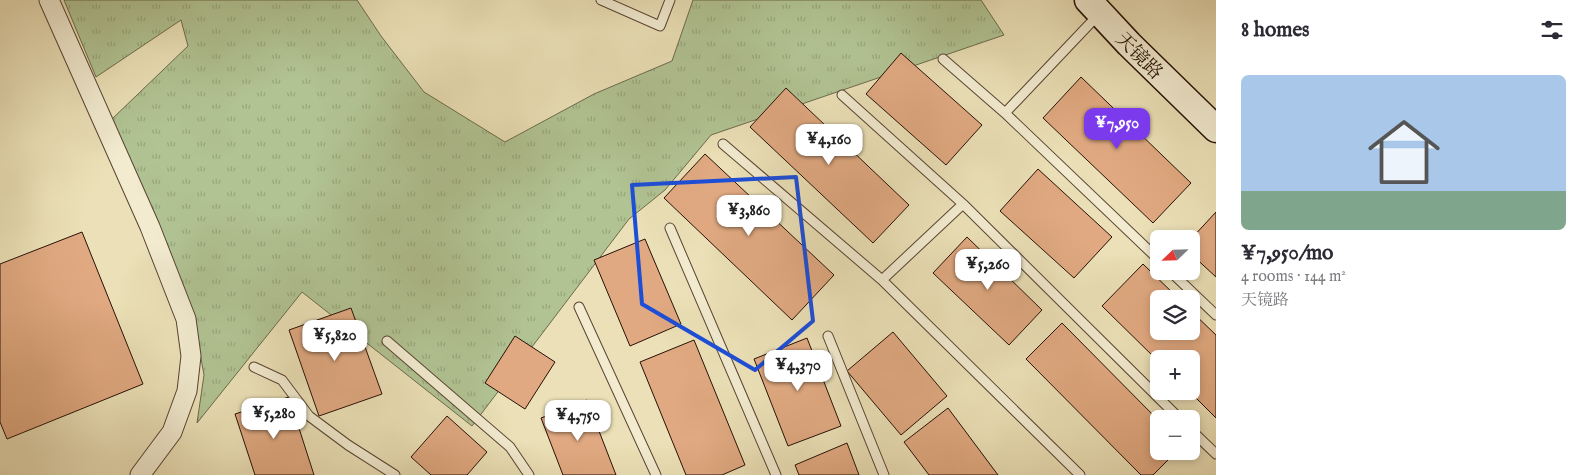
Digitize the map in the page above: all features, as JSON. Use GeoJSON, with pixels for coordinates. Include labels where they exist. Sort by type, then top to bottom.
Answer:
{"type":"FeatureCollection","features":[{"type":"Feature","properties":{"kind":"street"},"geometry":{"type":"LineString","coordinates":[[49,0],[150,227],[186,319],[191,356],[187,391],[172,432],[140,475]]}},
{"type":"Feature","properties":{"kind":"street","name":"天镜路"},"geometry":{"type":"LineString","coordinates":[[1094,7],[1216,130]]}},
{"type":"Feature","properties":{"kind":"lane"},"geometry":{"type":"LineString","coordinates":[[601,0],[660,26],[670,0]]}},
{"type":"Feature","properties":{"kind":"lane"},"geometry":{"type":"LineString","coordinates":[[1005,113],[1094,7]]}},
{"type":"Feature","properties":{"kind":"lane"},"geometry":{"type":"LineString","coordinates":[[943,59],[1005,113],[1150,251]]}},
{"type":"Feature","properties":{"kind":"lane"},"geometry":{"type":"LineString","coordinates":[[842,95],[963,204],[1171,410]]}},
{"type":"Feature","properties":{"kind":"lane"},"geometry":{"type":"LineString","coordinates":[[724,144],[882,280],[1080,475]]}},
{"type":"Feature","properties":{"kind":"lane"},"geometry":{"type":"LineString","coordinates":[[882,280],[963,204]]}},
{"type":"Feature","properties":{"kind":"lane"},"geometry":{"type":"LineString","coordinates":[[670,228],[776,475]]}},
{"type":"Feature","properties":{"kind":"lane"},"geometry":{"type":"LineString","coordinates":[[1179,280],[1216,315]]}},
{"type":"Feature","properties":{"kind":"lane"},"geometry":{"type":"LineString","coordinates":[[579,307],[656,475]]}},
{"type":"Feature","properties":{"kind":"lane"},"geometry":{"type":"LineString","coordinates":[[828,336],[884,475]]}},
{"type":"Feature","properties":{"kind":"lane"},"geometry":{"type":"LineString","coordinates":[[387,341],[510,447],[529,475]]}},
{"type":"Feature","properties":{"kind":"lane"},"geometry":{"type":"LineString","coordinates":[[254,367],[282,380],[309,416],[348,445],[395,475]]}},
{"type":"Feature","properties":{"kind":"lane"},"geometry":{"type":"LineString","coordinates":[[1200,439],[1216,454]]}},
{"type":"Feature","properties":{"kind":"highlighted area"},"geometry":{"type":"Polygon","coordinates":[[[796,177],[813,321],[755,370],[642,304],[632,185],[796,177]]]}},
{"type":"Feature","properties":{"kind":"green space"},"geometry":{"type":"Polygon","coordinates":[[[64,0],[357,0],[381,36],[424,92],[505,142],[594,94],[672,61],[693,0],[981,0],[1004,35],[711,135],[665,190],[629,219],[472,426],[302,292],[197,423],[204,375],[198,342],[112,119],[188,46],[181,20],[96,77],[64,0]]]}},
{"type":"Feature","properties":{"kind":"building"},"geometry":{"type":"Polygon","coordinates":[[[901,53],[982,125],[946,165],[866,94],[901,53]]]}},
{"type":"Feature","properties":{"kind":"building"},"geometry":{"type":"Polygon","coordinates":[[[1081,77],[1191,183],[1153,223],[1043,118],[1081,77]]]}},
{"type":"Feature","properties":{"kind":"building"},"geometry":{"type":"Polygon","coordinates":[[[786,88],[909,205],[873,243],[750,127],[786,88]]]}},
{"type":"Feature","properties":{"kind":"building"},"geometry":{"type":"Polygon","coordinates":[[[705,154],[834,275],[792,320],[664,198],[705,154]]]}},
{"type":"Feature","properties":{"kind":"building"},"geometry":{"type":"Polygon","coordinates":[[[1038,169],[1112,237],[1074,278],[1000,211],[1038,169]]]}},
{"type":"Feature","properties":{"kind":"building"},"geometry":{"type":"Polygon","coordinates":[[[1216,212],[1216,277],[1200,262],[1199,230],[1216,212]]]}},
{"type":"Feature","properties":{"kind":"building"},"geometry":{"type":"Polygon","coordinates":[[[82,232],[143,384],[7,439],[0,422],[0,264],[82,232]]]}},
{"type":"Feature","properties":{"kind":"building"},"geometry":{"type":"Polygon","coordinates":[[[967,237],[1042,310],[1009,345],[933,273],[967,237]]]}},
{"type":"Feature","properties":{"kind":"building"},"geometry":{"type":"Polygon","coordinates":[[[645,239],[681,324],[630,346],[594,260],[645,239]]]}},
{"type":"Feature","properties":{"kind":"building"},"geometry":{"type":"Polygon","coordinates":[[[1143,264],[1150,271],[1150,280],[1159,280],[1170,290],[1150,290],[1150,340],[1200,340],[1200,320],[1216,335],[1216,418],[1198,400],[1200,400],[1200,350],[1150,350],[1150,353],[1102,306],[1143,264]]]}},
{"type":"Feature","properties":{"kind":"building"},"geometry":{"type":"Polygon","coordinates":[[[351,308],[382,394],[319,416],[289,330],[351,308]]]}},
{"type":"Feature","properties":{"kind":"building"},"geometry":{"type":"Polygon","coordinates":[[[1062,323],[1150,412],[1150,460],[1168,460],[1153,475],[1141,475],[1026,359],[1062,323]]]}},
{"type":"Feature","properties":{"kind":"building"},"geometry":{"type":"Polygon","coordinates":[[[893,332],[947,396],[901,435],[847,371],[893,332]]]}},
{"type":"Feature","properties":{"kind":"building"},"geometry":{"type":"Polygon","coordinates":[[[515,336],[555,362],[525,409],[485,383],[515,336]]]}},
{"type":"Feature","properties":{"kind":"building"},"geometry":{"type":"Polygon","coordinates":[[[807,338],[841,426],[788,446],[754,359],[807,338]]]}},
{"type":"Feature","properties":{"kind":"building"},"geometry":{"type":"Polygon","coordinates":[[[694,340],[745,465],[722,475],[686,475],[640,362],[694,340]]]}},
{"type":"Feature","properties":{"kind":"building"},"geometry":{"type":"Polygon","coordinates":[[[289,397],[314,475],[255,475],[235,414],[289,397]]]}},
{"type":"Feature","properties":{"kind":"building"},"geometry":{"type":"Polygon","coordinates":[[[587,400],[616,475],[563,475],[541,418],[587,400]]]}},
{"type":"Feature","properties":{"kind":"building"},"geometry":{"type":"Polygon","coordinates":[[[948,408],[998,475],[929,475],[904,442],[948,408]]]}},
{"type":"Feature","properties":{"kind":"building"},"geometry":{"type":"Polygon","coordinates":[[[447,416],[487,452],[467,475],[431,475],[411,457],[447,416]]]}},
{"type":"Feature","properties":{"kind":"building"},"geometry":{"type":"Polygon","coordinates":[[[847,443],[859,475],[799,475],[795,465],[847,443]]]}}]}
